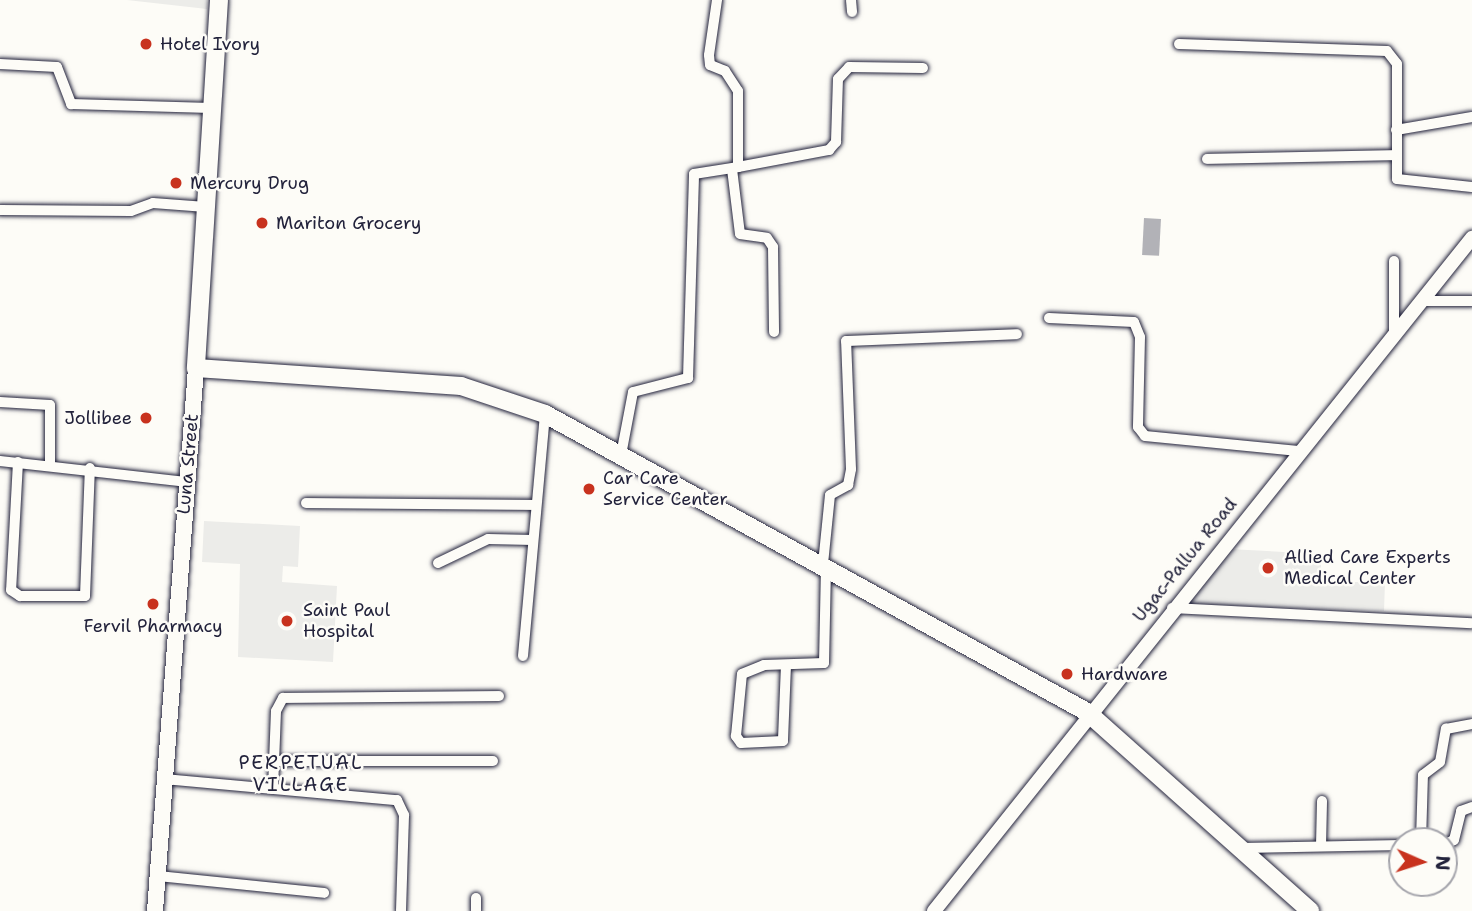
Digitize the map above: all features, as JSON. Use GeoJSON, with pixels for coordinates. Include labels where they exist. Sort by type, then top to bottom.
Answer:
{"type":"FeatureCollection","features":[{"type":"Feature","properties":{"kind":"highway","name":"Luna Street"},"geometry":{"type":"LineString","coordinates":[[196,368],[218,9]]}},
{"type":"Feature","properties":{"kind":"highway"},"geometry":{"type":"LineString","coordinates":[[196,368],[461,386],[545,414],[824,565],[1087,712],[1310,911]]}},
{"type":"Feature","properties":{"kind":"main road","name":"Luna Street"},"geometry":{"type":"LineString","coordinates":[[155,911],[196,368]]}},
{"type":"Feature","properties":{"kind":"street"},"geometry":{"type":"LineString","coordinates":[[717,0],[710,65],[725,71],[738,91],[735,168],[740,233],[767,238],[773,247],[774,332]]}},
{"type":"Feature","properties":{"kind":"street"},"geometry":{"type":"LineString","coordinates":[[851,0],[852,12]]}},
{"type":"Feature","properties":{"kind":"street"},"geometry":{"type":"LineString","coordinates":[[1179,44],[1387,51],[1397,64],[1396,155],[1401,182],[1472,187]]}},
{"type":"Feature","properties":{"kind":"street"},"geometry":{"type":"LineString","coordinates":[[0,64],[57,67],[71,104],[211,108]]}},
{"type":"Feature","properties":{"kind":"street"},"geometry":{"type":"LineString","coordinates":[[621,455],[633,392],[688,378],[693,178],[699,171],[735,168],[830,150],[836,142],[838,79],[849,67],[923,68]]}},
{"type":"Feature","properties":{"kind":"street"},"geometry":{"type":"LineString","coordinates":[[1396,130],[1472,117]]}},
{"type":"Feature","properties":{"kind":"street"},"geometry":{"type":"LineString","coordinates":[[1207,159],[1396,155]]}},
{"type":"Feature","properties":{"kind":"street"},"geometry":{"type":"LineString","coordinates":[[0,210],[206,207]]}},
{"type":"Feature","properties":{"kind":"street","name":"Ugac-Pallua Road"},"geometry":{"type":"LineString","coordinates":[[934,911],[1170,608],[1472,238]]}},
{"type":"Feature","properties":{"kind":"street"},"geometry":{"type":"LineString","coordinates":[[1394,261],[1394,335]]}},
{"type":"Feature","properties":{"kind":"street"},"geometry":{"type":"LineString","coordinates":[[1420,301],[1472,301]]}},
{"type":"Feature","properties":{"kind":"street"},"geometry":{"type":"LineString","coordinates":[[1049,318],[1134,322],[1140,337],[1138,427],[1144,436],[1298,451]]}},
{"type":"Feature","properties":{"kind":"street"},"geometry":{"type":"LineString","coordinates":[[786,665],[783,741],[741,743],[736,736],[742,674],[753,666],[824,663],[824,565],[830,495],[848,485],[851,469],[846,341],[1017,334]]}},
{"type":"Feature","properties":{"kind":"street"},"geometry":{"type":"LineString","coordinates":[[0,402],[50,405],[50,464]]}},
{"type":"Feature","properties":{"kind":"street"},"geometry":{"type":"LineString","coordinates":[[523,656],[545,414]]}},
{"type":"Feature","properties":{"kind":"street"},"geometry":{"type":"LineString","coordinates":[[0,461],[90,468],[186,482]]}},
{"type":"Feature","properties":{"kind":"street"},"geometry":{"type":"LineString","coordinates":[[18,462],[11,590],[20,596],[85,596],[90,468]]}},
{"type":"Feature","properties":{"kind":"street"},"geometry":{"type":"LineString","coordinates":[[306,503],[536,505]]}},
{"type":"Feature","properties":{"kind":"street"},"geometry":{"type":"LineString","coordinates":[[438,563],[488,540],[533,540]]}},
{"type":"Feature","properties":{"kind":"street"},"geometry":{"type":"LineString","coordinates":[[1170,608],[1472,623]]}},
{"type":"Feature","properties":{"kind":"street"},"geometry":{"type":"LineString","coordinates":[[274,789],[276,711],[283,698],[499,696]]}},
{"type":"Feature","properties":{"kind":"street"},"geometry":{"type":"LineString","coordinates":[[1421,827],[1423,775],[1440,762],[1446,729],[1472,724]]}},
{"type":"Feature","properties":{"kind":"street"},"geometry":{"type":"LineString","coordinates":[[274,761],[494,761]]}},
{"type":"Feature","properties":{"kind":"street"},"geometry":{"type":"LineString","coordinates":[[164,779],[397,800],[404,815],[401,911]]}},
{"type":"Feature","properties":{"kind":"street"},"geometry":{"type":"LineString","coordinates":[[1321,846],[1322,801]]}},
{"type":"Feature","properties":{"kind":"street"},"geometry":{"type":"LineString","coordinates":[[1457,827],[1461,811],[1472,807]]}},
{"type":"Feature","properties":{"kind":"street"},"geometry":{"type":"LineString","coordinates":[[1241,848],[1388,845]]}},
{"type":"Feature","properties":{"kind":"street"},"geometry":{"type":"LineString","coordinates":[[158,876],[324,893]]}},
{"type":"Feature","properties":{"kind":"street"},"geometry":{"type":"LineString","coordinates":[[476,898],[476,911]]}},
{"type":"Feature","properties":{"kind":"shaded area"},"geometry":{"type":"Polygon","coordinates":[[[127,0],[207,0],[207,9],[127,0]]]}},
{"type":"Feature","properties":{"kind":"shaded area"},"geometry":{"type":"Polygon","coordinates":[[[1144,218],[1161,219],[1159,256],[1142,255],[1144,218]]]}},
{"type":"Feature","properties":{"kind":"shaded area","name":"Saint Paul Hospital"},"geometry":{"type":"Polygon","coordinates":[[[204,521],[300,526],[298,567],[283,566],[282,582],[337,586],[333,662],[238,657],[240,564],[202,562],[204,521]]]}},
{"type":"Feature","properties":{"kind":"shaded area","name":"Allied Care Experts Medical Center"},"geometry":{"type":"Polygon","coordinates":[[[1229,549],[1321,554],[1321,582],[1385,582],[1384,611],[1185,604],[1229,549]]]}},
{"type":"Feature","properties":{"kind":"place","name":"Hotel Ivory"},"geometry":{"type":"Point","coordinates":[146,44]}},
{"type":"Feature","properties":{"kind":"place","name":"Mercury Drug"},"geometry":{"type":"Point","coordinates":[176,183]}},
{"type":"Feature","properties":{"kind":"place","name":"Mariton Grocery"},"geometry":{"type":"Point","coordinates":[262,223]}},
{"type":"Feature","properties":{"kind":"place","name":"Jollibee"},"geometry":{"type":"Point","coordinates":[146,418]}},
{"type":"Feature","properties":{"kind":"place","name":"Car Care Service Center"},"geometry":{"type":"Point","coordinates":[589,489]}},
{"type":"Feature","properties":{"kind":"place","name":"Allied Care Experts Medical Center"},"geometry":{"type":"Point","coordinates":[1268,568]}},
{"type":"Feature","properties":{"kind":"place","name":"Fervil Pharmacy"},"geometry":{"type":"Point","coordinates":[153,604]}},
{"type":"Feature","properties":{"kind":"place","name":"Saint Paul Hospital"},"geometry":{"type":"Point","coordinates":[287,621]}},
{"type":"Feature","properties":{"kind":"place","name":"Hardware"},"geometry":{"type":"Point","coordinates":[1067,674]}},
{"type":"Feature","properties":{"kind":"district","name":"PERPETUAL VILLAGE"},"geometry":{"type":"Point","coordinates":[301,774]}}]}
